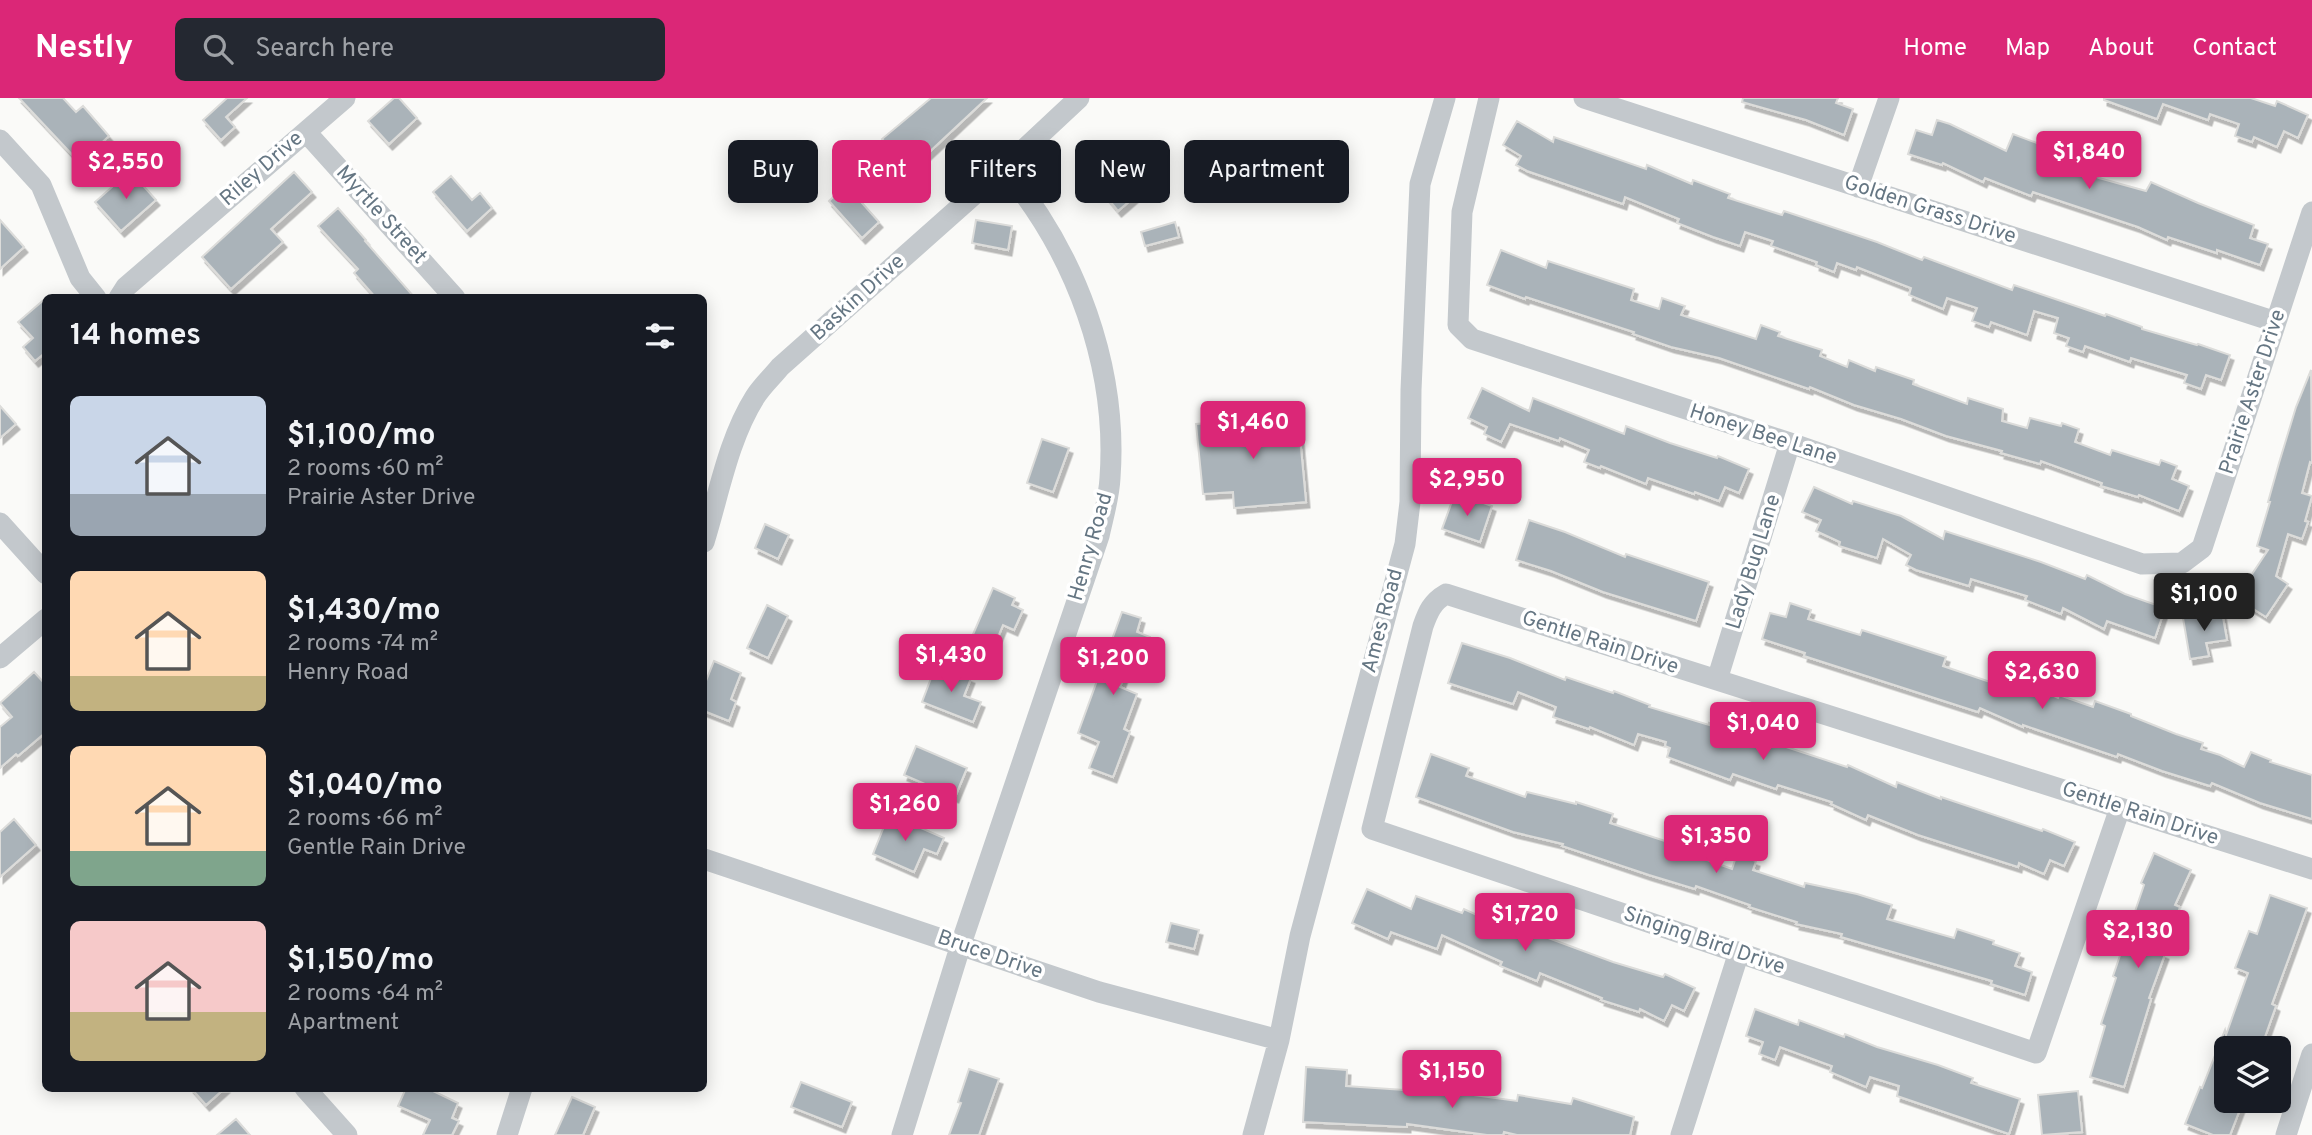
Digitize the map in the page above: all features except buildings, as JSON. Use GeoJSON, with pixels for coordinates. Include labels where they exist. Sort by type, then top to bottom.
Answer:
{"type":"FeatureCollection","features":[{"type":"Feature","properties":{"kind":"street","name":"Riley Drive"},"geometry":{"type":"LineString","coordinates":[[122,294],[126,287],[345,98]]}},
{"type":"Feature","properties":{"kind":"street","name":"Baskin Drive"},"geometry":{"type":"LineString","coordinates":[[1035,140],[1079,98]]}},
{"type":"Feature","properties":{"kind":"street","name":"Ames Road"},"geometry":{"type":"LineString","coordinates":[[1253,1135],[1279,1040],[1300,936],[1405,544],[1410,502],[1411,390],[1420,184],[1445,98]]}},
{"type":"Feature","properties":{"kind":"street","name":"Honey Bee Lane"},"geometry":{"type":"LineString","coordinates":[[1489,98],[1462,212],[1458,325],[1472,340],[1790,443],[2142,564],[2182,563]]}},
{"type":"Feature","properties":{"kind":"street","name":"Golden Grass Drive"},"geometry":{"type":"LineString","coordinates":[[1584,98],[2276,322]]}},
{"type":"Feature","properties":{"kind":"street"},"geometry":{"type":"LineString","coordinates":[[1858,187],[1889,98]]}},
{"type":"Feature","properties":{"kind":"street","name":"Myrtle Street"},"geometry":{"type":"LineString","coordinates":[[306,132],[451,294]]}},
{"type":"Feature","properties":{"kind":"street"},"geometry":{"type":"LineString","coordinates":[[0,140],[41,185],[80,278],[93,294]]}},
{"type":"Feature","properties":{"kind":"street","name":"Baskin Drive"},"geometry":{"type":"LineString","coordinates":[[707,532],[734,443],[757,394],[780,368],[966,203]]}},
{"type":"Feature","properties":{"kind":"street","name":"Henry Road"},"geometry":{"type":"LineString","coordinates":[[902,1135],[961,944],[1099,536],[1110,478],[1106,390],[1096,341],[1063,254],[1032,203]]}},
{"type":"Feature","properties":{"kind":"street","name":"Prairie Aster Drive"},"geometry":{"type":"LineString","coordinates":[[2182,563],[2202,548],[2312,212]]}},
{"type":"Feature","properties":{"kind":"street","name":"Lady Bug Lane"},"geometry":{"type":"LineString","coordinates":[[1717,680],[1790,443]]}},
{"type":"Feature","properties":{"kind":"street"},"geometry":{"type":"LineString","coordinates":[[0,523],[42,570]]}},
{"type":"Feature","properties":{"kind":"street","name":"Gentle Rain Drive"},"geometry":{"type":"LineString","coordinates":[[1372,828],[1423,626],[1429,610],[1446,594],[2312,869]]}},
{"type":"Feature","properties":{"kind":"street"},"geometry":{"type":"LineString","coordinates":[[0,658],[42,622]]}},
{"type":"Feature","properties":{"kind":"street","name":"Singing Bird Drive"},"geometry":{"type":"LineString","coordinates":[[1372,828],[2036,1053],[2120,808]]}},
{"type":"Feature","properties":{"kind":"street","name":"Bruce Drive"},"geometry":{"type":"LineString","coordinates":[[707,860],[1099,992],[1279,1040]]}},
{"type":"Feature","properties":{"kind":"street"},"geometry":{"type":"LineString","coordinates":[[1681,1135],[1740,953]]}},
{"type":"Feature","properties":{"kind":"street"},"geometry":{"type":"LineString","coordinates":[[2287,1135],[2312,1054]]}},
{"type":"Feature","properties":{"kind":"street"},"geometry":{"type":"LineString","coordinates":[[309,1092],[347,1135]]}},
{"type":"Feature","properties":{"kind":"street"},"geometry":{"type":"LineString","coordinates":[[507,1135],[521,1092]]}}]}
